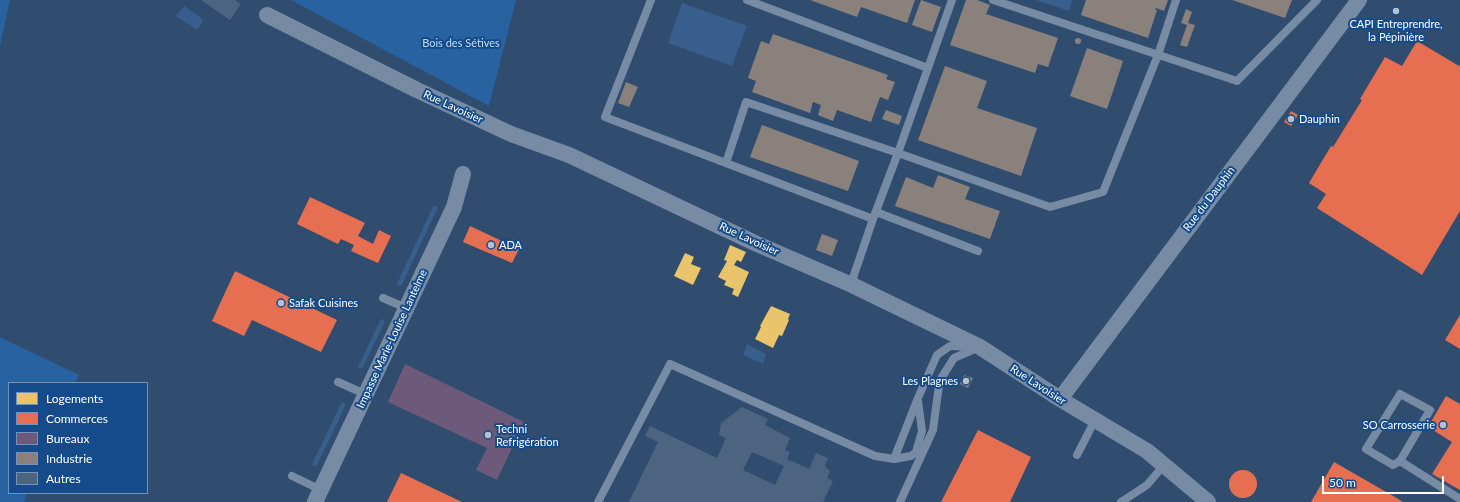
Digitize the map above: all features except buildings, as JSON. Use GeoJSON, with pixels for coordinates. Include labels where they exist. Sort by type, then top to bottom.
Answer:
{"type":"FeatureCollection","features":[{"type":"Feature","properties":{"kind":"street","name":"Rue du Dauphin"},"geometry":{"type":"LineString","coordinates":[[1060,399],[1359,0]]}},
{"type":"Feature","properties":{"kind":"street","name":"Rue Lavoisier"},"geometry":{"type":"LineString","coordinates":[[267,15],[417,90],[512,134],[569,155],[757,244],[852,285],[980,347],[1060,399],[1147,451],[1208,502]]}},
{"type":"Feature","properties":{"kind":"street","name":"Impasse Marie-Louise Lantelme"},"geometry":{"type":"LineString","coordinates":[[318,496],[454,207],[462,174]]}},
{"type":"Feature","properties":{"kind":"lane"},"geometry":{"type":"LineString","coordinates":[[651,0],[605,117],[726,163],[874,216],[978,251]]}},
{"type":"Feature","properties":{"kind":"lane"},"geometry":{"type":"LineString","coordinates":[[747,0],[928,68]]}},
{"type":"Feature","properties":{"kind":"lane"},"geometry":{"type":"LineString","coordinates":[[852,285],[874,216],[952,0]]}},
{"type":"Feature","properties":{"kind":"lane"},"geometry":{"type":"LineString","coordinates":[[993,0],[1237,81],[1316,0]]}},
{"type":"Feature","properties":{"kind":"lane"},"geometry":{"type":"LineString","coordinates":[[726,163],[746,102],[898,153],[1050,207],[1102,192],[1158,55],[1176,0]]}},
{"type":"Feature","properties":{"kind":"lane"},"geometry":{"type":"LineString","coordinates":[[383,298],[406,308]]}},
{"type":"Feature","properties":{"kind":"lane"},"geometry":{"type":"LineString","coordinates":[[894,459],[918,398],[937,356],[950,346],[980,347]]}},
{"type":"Feature","properties":{"kind":"lane"},"geometry":{"type":"LineString","coordinates":[[900,502],[933,430],[939,385],[942,377],[954,358],[980,347]]}},
{"type":"Feature","properties":{"kind":"lane"},"geometry":{"type":"LineString","coordinates":[[598,502],[670,364],[875,456],[894,459],[911,456],[916,452],[922,431],[918,398]]}},
{"type":"Feature","properties":{"kind":"lane"},"geometry":{"type":"LineString","coordinates":[[338,382],[365,394]]}},
{"type":"Feature","properties":{"kind":"lane"},"geometry":{"type":"LineString","coordinates":[[1400,394],[1430,410],[1400,461],[1393,465],[1366,449],[1400,394]]}},
{"type":"Feature","properties":{"kind":"lane"},"geometry":{"type":"LineString","coordinates":[[1077,455],[1095,420]]}},
{"type":"Feature","properties":{"kind":"lane"},"geometry":{"type":"LineString","coordinates":[[1400,461],[1460,500]]}},
{"type":"Feature","properties":{"kind":"lane"},"geometry":{"type":"LineString","coordinates":[[1122,502],[1147,485],[1164,465]]}},
{"type":"Feature","properties":{"kind":"lane"},"geometry":{"type":"LineString","coordinates":[[292,476],[318,496]]}},
{"type":"Feature","properties":{"kind":"green space"},"geometry":{"type":"Polygon","coordinates":[[[0,0],[10,0],[0,46],[0,0]]]}},
{"type":"Feature","properties":{"kind":"green space","name":"Bois des Sétives"},"geometry":{"type":"Polygon","coordinates":[[[291,0],[516,0],[489,106],[291,0]]]}},
{"type":"Feature","properties":{"kind":"green space"},"geometry":{"type":"Polygon","coordinates":[[[0,337],[79,375],[76,382],[8,382],[8,494],[27,494],[24,502],[0,502],[0,337]]]}},
{"type":"Feature","properties":{"kind":"shaded area"},"geometry":{"type":"Polygon","coordinates":[[[1036,0],[1072,0],[1069,11],[1036,0]]]}},
{"type":"Feature","properties":{"kind":"shaded area"},"geometry":{"type":"Polygon","coordinates":[[[682,3],[747,26],[732,66],[668,43],[682,3]]]}},
{"type":"Feature","properties":{"kind":"shaded area"},"geometry":{"type":"Polygon","coordinates":[[[184,6],[201,18],[203,22],[197,30],[176,16],[184,6]]]}},
{"type":"Feature","properties":{"kind":"shaded area"},"geometry":{"type":"Polygon","coordinates":[[[747,344],[766,354],[763,364],[743,355],[747,344]]]}},
{"type":"Feature","properties":{"kind":"waterway"},"geometry":{"type":"LineString","coordinates":[[400,283],[435,208]]}},
{"type":"Feature","properties":{"kind":"waterway"},"geometry":{"type":"LineString","coordinates":[[361,366],[382,322]]}},
{"type":"Feature","properties":{"kind":"waterway"},"geometry":{"type":"LineString","coordinates":[[315,464],[343,405]]}},
{"type":"Feature","properties":{"kind":"place","name":"CAPI Entreprendre, la Pépinière"},"geometry":{"type":"Point","coordinates":[1396,11]}},
{"type":"Feature","properties":{"kind":"place","name":"Dauphin"},"geometry":{"type":"Point","coordinates":[1291,119]}},
{"type":"Feature","properties":{"kind":"place","name":"ADA"},"geometry":{"type":"Point","coordinates":[491,245]}},
{"type":"Feature","properties":{"kind":"place","name":"Safak Cuisines"},"geometry":{"type":"Point","coordinates":[281,303]}},
{"type":"Feature","properties":{"kind":"place","name":"Les Plagnes"},"geometry":{"type":"Point","coordinates":[966,381]}},
{"type":"Feature","properties":{"kind":"place","name":"SO Carrosserie"},"geometry":{"type":"Point","coordinates":[1443,425]}},
{"type":"Feature","properties":{"kind":"place","name":"Techni Refrigération"},"geometry":{"type":"Point","coordinates":[488,435]}}]}
